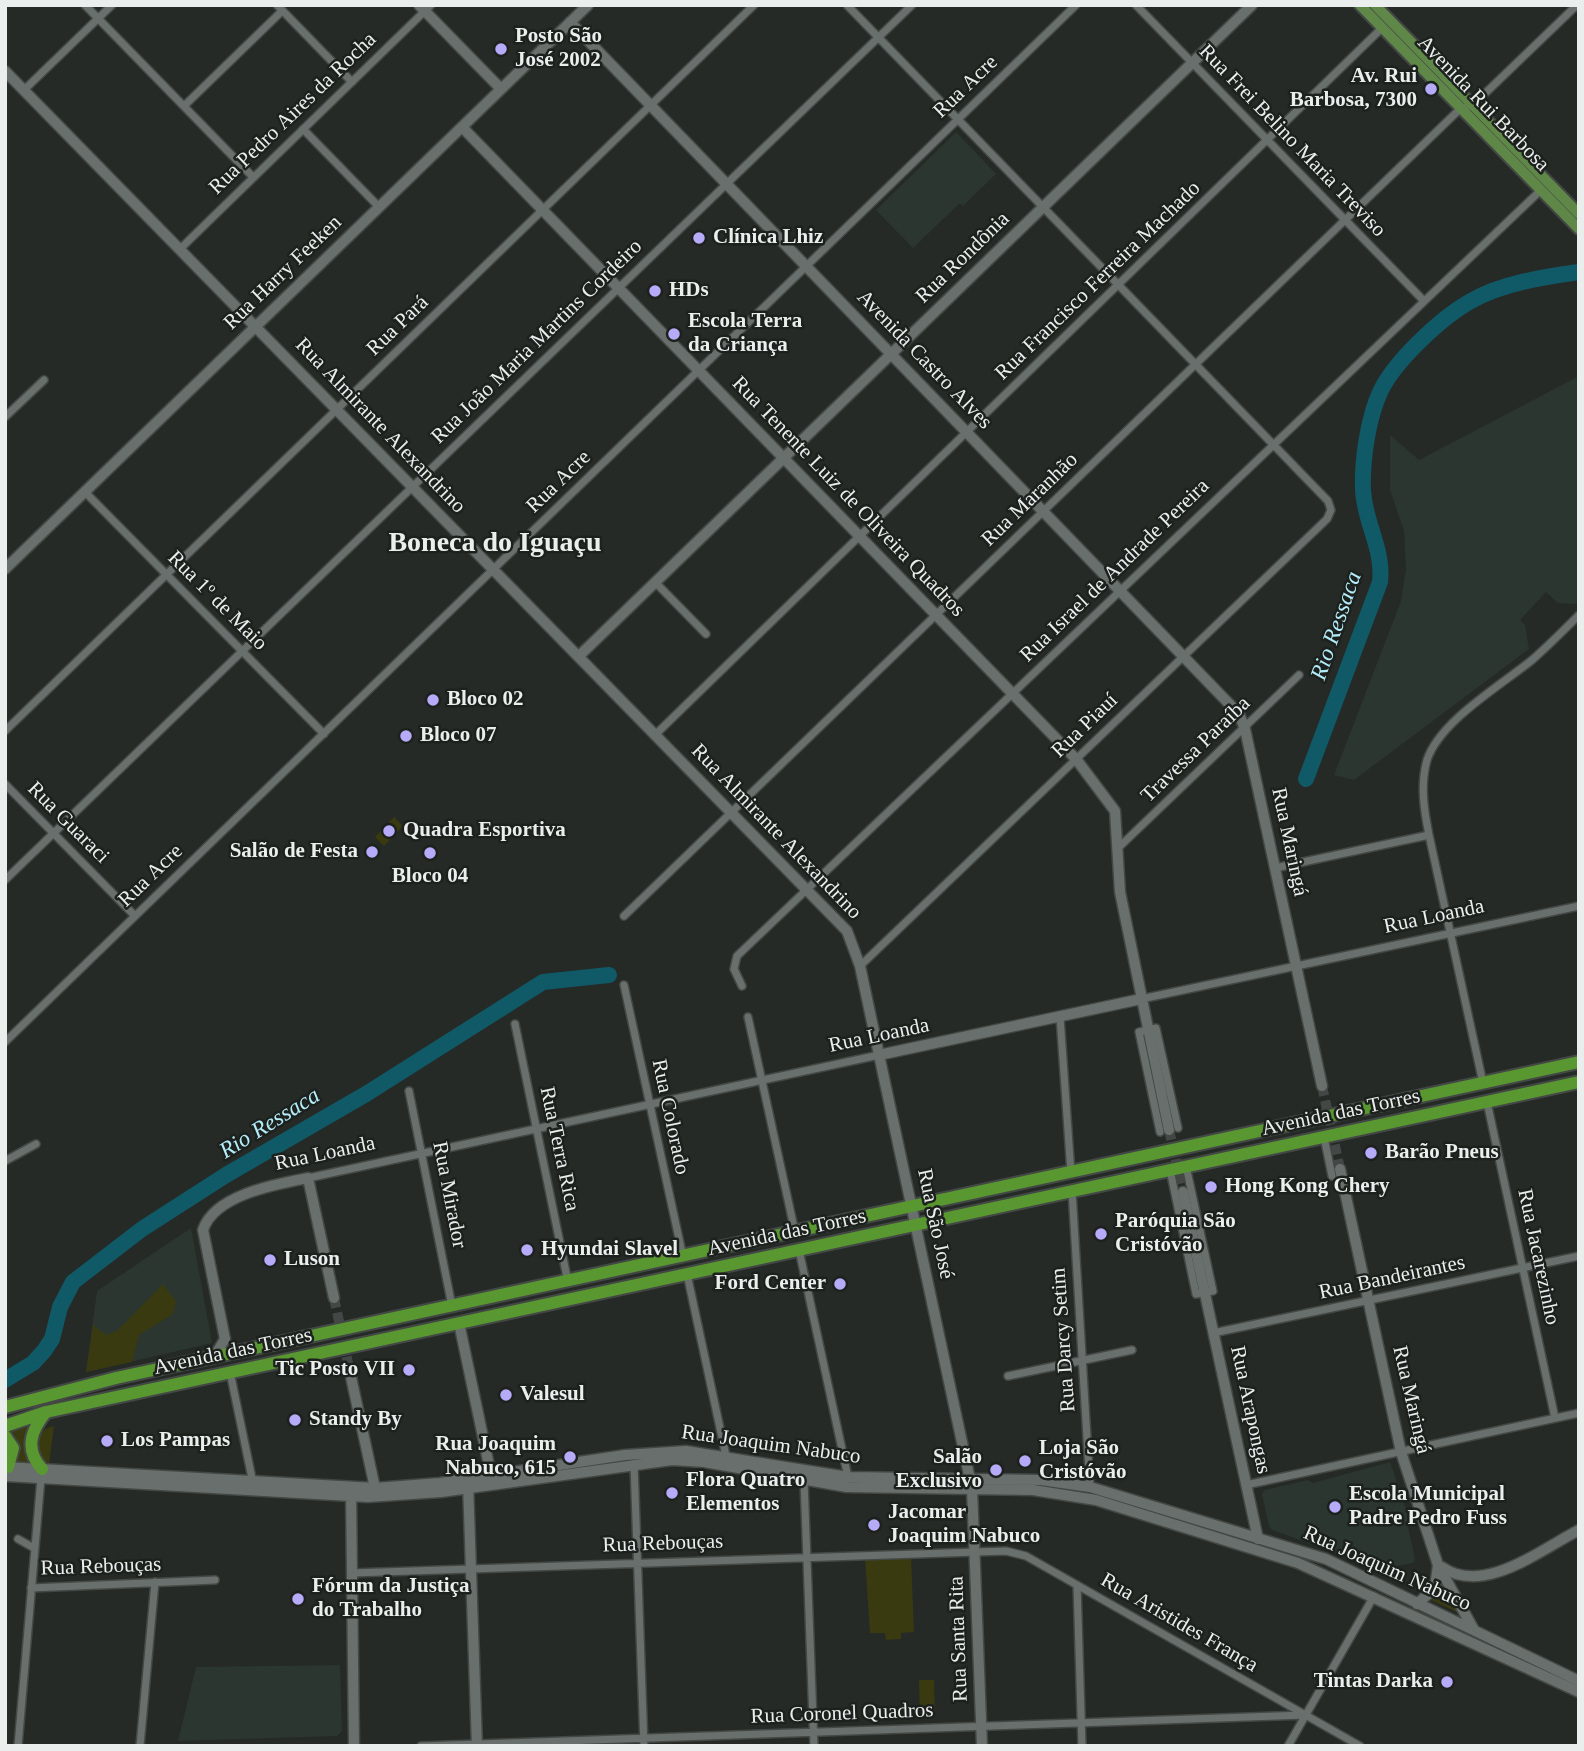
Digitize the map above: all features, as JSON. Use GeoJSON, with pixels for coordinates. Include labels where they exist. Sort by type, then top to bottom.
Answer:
{"type":"FeatureCollection","features":[{"type":"Feature","properties":{"kind":"highway","name":"Avenida das Torres"},"geometry":{"type":"LineString","coordinates":[[5,1407],[86,1385],[1579,1062]]}},
{"type":"Feature","properties":{"kind":"highway","name":"Avenida das Torres"},"geometry":{"type":"LineString","coordinates":[[5,1426],[46,1412],[1579,1082]]}},
{"type":"Feature","properties":{"kind":"highway"},"geometry":{"type":"LineString","coordinates":[[41,1474],[33,1456],[31,1440],[36,1425],[46,1412]]}},
{"type":"Feature","properties":{"kind":"highway"},"geometry":{"type":"LineString","coordinates":[[5,1436],[13,1448],[6,1472]]}},
{"type":"Feature","properties":{"kind":"main road","name":"Rua Harry Feeken"},"geometry":{"type":"LineString","coordinates":[[5,569],[588,5]]}},
{"type":"Feature","properties":{"kind":"main road","name":"Rua Rondônia"},"geometry":{"type":"LineString","coordinates":[[579,656],[1252,5]]}},
{"type":"Feature","properties":{"kind":"main road","name":"Avenida Rui Barbosa"},"geometry":{"type":"LineString","coordinates":[[1360,5],[1579,229]]}},
{"type":"Feature","properties":{"kind":"main road"},"geometry":{"type":"LineString","coordinates":[[425,7],[501,89]]}},
{"type":"Feature","properties":{"kind":"main road","name":"Avenida Rui Barbosa"},"geometry":{"type":"LineString","coordinates":[[1382,8],[1579,214]]}},
{"type":"Feature","properties":{"kind":"main road","name":"Avenida Castro Alves"},"geometry":{"type":"LineString","coordinates":[[570,22],[1234,708],[1245,729]]}},
{"type":"Feature","properties":{"kind":"main road","name":"Rua Almirante Alexandrino"},"geometry":{"type":"LineString","coordinates":[[5,71],[807,888],[847,931],[860,966]]}},
{"type":"Feature","properties":{"kind":"main road","name":"Rua Tenente Luiz de Oliveira Quadros"},"geometry":{"type":"LineString","coordinates":[[462,127],[1076,759],[1115,811],[1116,850]]}},
{"type":"Feature","properties":{"kind":"main road","name":"Rua Maringá"},"geometry":{"type":"LineString","coordinates":[[1245,729],[1322,1086]]}},
{"type":"Feature","properties":{"kind":"main road"},"geometry":{"type":"LineString","coordinates":[[1116,850],[1120,891],[1169,1130]]}},
{"type":"Feature","properties":{"kind":"main road","name":"Rua São José"},"geometry":{"type":"LineString","coordinates":[[860,966],[971,1484]]}},
{"type":"Feature","properties":{"kind":"main road","name":"Rua Loanda"},"geometry":{"type":"LineString","coordinates":[[879,1055],[1141,999]]}},
{"type":"Feature","properties":{"kind":"main road","name":"Rua Maringá"},"geometry":{"type":"LineString","coordinates":[[1336,1172],[1368,1300],[1401,1452],[1438,1564],[1475,1630]]}},
{"type":"Feature","properties":{"kind":"main road"},"geometry":{"type":"LineString","coordinates":[[308,1178],[334,1298]]}},
{"type":"Feature","properties":{"kind":"main road","name":"Rua Loanda"},"geometry":{"type":"LineString","coordinates":[[214,1357],[225,1339],[203,1230],[210,1216],[252,1191],[308,1178]]}},
{"type":"Feature","properties":{"kind":"main road","name":"Rua Arapongas"},"geometry":{"type":"LineString","coordinates":[[1182,1192],[1261,1550]]}},
{"type":"Feature","properties":{"kind":"main road"},"geometry":{"type":"LineString","coordinates":[[459,1323],[491,1475]]}},
{"type":"Feature","properties":{"kind":"main road"},"geometry":{"type":"LineString","coordinates":[[351,1377],[375,1488]]}},
{"type":"Feature","properties":{"kind":"main road","name":"Rua Joaquim Nabuco"},"geometry":{"type":"LineString","coordinates":[[41,1474],[253,1483],[351,1492],[375,1488],[468,1484],[491,1475],[652,1452],[686,1451],[848,1477],[971,1484],[1074,1495],[1261,1550],[1397,1606],[1579,1692]]}},
{"type":"Feature","properties":{"kind":"main road","name":"Rua Joaquim Nabuco"},"geometry":{"type":"LineString","coordinates":[[6,1472],[351,1492],[468,1484],[672,1460],[704,1462],[847,1487],[1041,1480],[1090,1487],[1257,1536],[1337,1564],[1579,1681]]}},
{"type":"Feature","properties":{"kind":"main road"},"geometry":{"type":"LineString","coordinates":[[468,1484],[477,1745]]}},
{"type":"Feature","properties":{"kind":"main road","name":"Rua Santa Rita"},"geometry":{"type":"LineString","coordinates":[[971,1484],[982,1746]]}},
{"type":"Feature","properties":{"kind":"main road"},"geometry":{"type":"LineString","coordinates":[[351,1492],[354,1746]]}},
{"type":"Feature","properties":{"kind":"main road"},"geometry":{"type":"LineString","coordinates":[[1397,1606],[1420,1603],[1435,1588],[1438,1564],[1457,1576],[1482,1578],[1579,1530]]}},
{"type":"Feature","properties":{"kind":"street"},"geometry":{"type":"LineString","coordinates":[[85,5],[253,177]]}},
{"type":"Feature","properties":{"kind":"street"},"geometry":{"type":"LineString","coordinates":[[24,90],[112,5]]}},
{"type":"Feature","properties":{"kind":"street","name":"Rua Pará"},"geometry":{"type":"LineString","coordinates":[[5,731],[754,5]]}},
{"type":"Feature","properties":{"kind":"street"},"geometry":{"type":"LineString","coordinates":[[847,5],[1273,445]]}},
{"type":"Feature","properties":{"kind":"street","name":"Rua João Maria Martins Cordeiro"},"geometry":{"type":"LineString","coordinates":[[5,880],[912,5]]}},
{"type":"Feature","properties":{"kind":"street","name":"Rua Acre"},"geometry":{"type":"LineString","coordinates":[[5,1042],[1076,5]]}},
{"type":"Feature","properties":{"kind":"street","name":"Rua Frei Belino Maria Treviso"},"geometry":{"type":"LineString","coordinates":[[1136,5],[1424,301]]}},
{"type":"Feature","properties":{"kind":"street"},"geometry":{"type":"LineString","coordinates":[[1461,108],[1473,105],[1577,5]]}},
{"type":"Feature","properties":{"kind":"street","name":"Rua Pedro Aires da Rocha"},"geometry":{"type":"LineString","coordinates":[[180,249],[425,7]]}},
{"type":"Feature","properties":{"kind":"street"},"geometry":{"type":"LineString","coordinates":[[184,106],[280,8],[352,82]]}},
{"type":"Feature","properties":{"kind":"street"},"geometry":{"type":"LineString","coordinates":[[1382,8],[1382,28]]}},
{"type":"Feature","properties":{"kind":"street","name":"Rua Francisco Ferreira Machado"},"geometry":{"type":"LineString","coordinates":[[656,734],[1382,28]]}},
{"type":"Feature","properties":{"kind":"street","name":"Rua Maranhão"},"geometry":{"type":"LineString","coordinates":[[624,916],[1461,108]]}},
{"type":"Feature","properties":{"kind":"street"},"geometry":{"type":"LineString","coordinates":[[303,129],[379,207]]}},
{"type":"Feature","properties":{"kind":"street","name":"Rua Israel de Andrade Pereira"},"geometry":{"type":"LineString","coordinates":[[742,986],[734,969],[737,956],[1541,190]]}},
{"type":"Feature","properties":{"kind":"street"},"geometry":{"type":"LineString","coordinates":[[5,417],[44,380]]}},
{"type":"Feature","properties":{"kind":"street","name":"Rua Piauí"},"geometry":{"type":"LineString","coordinates":[[860,966],[1327,519],[1331,510],[1328,501],[1273,445]]}},
{"type":"Feature","properties":{"kind":"street","name":"Rua 1º de Maio"},"geometry":{"type":"LineString","coordinates":[[85,492],[324,734]]}},
{"type":"Feature","properties":{"kind":"street"},"geometry":{"type":"LineString","coordinates":[[655,582],[706,634]]}},
{"type":"Feature","properties":{"kind":"street"},"geometry":{"type":"LineString","coordinates":[[1483,1083],[1429,835],[1423,798],[1425,772],[1434,746],[1447,729],[1546,648],[1579,615]]}},
{"type":"Feature","properties":{"kind":"street","name":"Travessa Paraíba"},"geometry":{"type":"LineString","coordinates":[[1116,850],[1299,675]]}},
{"type":"Feature","properties":{"kind":"street","name":"Rua Guaraci"},"geometry":{"type":"LineString","coordinates":[[5,784],[135,916]]}},
{"type":"Feature","properties":{"kind":"street"},"geometry":{"type":"LineString","coordinates":[[1275,868],[1429,835]]}},
{"type":"Feature","properties":{"kind":"street","name":"Rua Loanda"},"geometry":{"type":"LineString","coordinates":[[1141,999],[1579,906]]}},
{"type":"Feature","properties":{"kind":"street","name":"Rua Colorado"},"geometry":{"type":"LineString","coordinates":[[624,985],[683,1257]]}},
{"type":"Feature","properties":{"kind":"street"},"geometry":{"type":"LineString","coordinates":[[748,1017],[795,1233]]}},
{"type":"Feature","properties":{"kind":"street"},"geometry":{"type":"LineString","coordinates":[[1060,1017],[1071,1173]]}},
{"type":"Feature","properties":{"kind":"street","name":"Rua Terra Rica"},"geometry":{"type":"LineString","coordinates":[[515,1024],[568,1282]]}},
{"type":"Feature","properties":{"kind":"street","name":"Rua Loanda"},"geometry":{"type":"LineString","coordinates":[[308,1178],[879,1055]]}},
{"type":"Feature","properties":{"kind":"street","name":"Rua Mirador"},"geometry":{"type":"LineString","coordinates":[[409,1091],[452,1307]]}},
{"type":"Feature","properties":{"kind":"street","name":"Rua Jacarezinho"},"geometry":{"type":"LineString","coordinates":[[1487,1102],[1555,1419]]}},
{"type":"Feature","properties":{"kind":"street"},"geometry":{"type":"LineString","coordinates":[[1324,1137],[1336,1172]]}},
{"type":"Feature","properties":{"kind":"street"},"geometry":{"type":"LineString","coordinates":[[5,1161],[36,1144]]}},
{"type":"Feature","properties":{"kind":"street","name":"Rua Arapongas"},"geometry":{"type":"LineString","coordinates":[[1170,1170],[1196,1294],[1204,1293],[1213,1291],[1186,1167]]}},
{"type":"Feature","properties":{"kind":"street","name":"Rua Darcy Setim"},"geometry":{"type":"LineString","coordinates":[[1072,1191],[1090,1487]]}},
{"type":"Feature","properties":{"kind":"street"},"geometry":{"type":"LineString","coordinates":[[799,1250],[848,1477]]}},
{"type":"Feature","properties":{"kind":"street","name":"Rua Bandeirantes"},"geometry":{"type":"LineString","coordinates":[[1213,1333],[1579,1256]]}},
{"type":"Feature","properties":{"kind":"street"},"geometry":{"type":"LineString","coordinates":[[687,1274],[726,1456]]}},
{"type":"Feature","properties":{"kind":"street"},"geometry":{"type":"LineString","coordinates":[[1008,1376],[1132,1350]]}},
{"type":"Feature","properties":{"kind":"street"},"geometry":{"type":"LineString","coordinates":[[230,1372],[253,1483]]}},
{"type":"Feature","properties":{"kind":"street"},"geometry":{"type":"LineString","coordinates":[[1246,1485],[1579,1413]]}},
{"type":"Feature","properties":{"kind":"street"},"geometry":{"type":"LineString","coordinates":[[634,1464],[644,1742]]}},
{"type":"Feature","properties":{"kind":"street"},"geometry":{"type":"LineString","coordinates":[[18,1746],[41,1474]]}},
{"type":"Feature","properties":{"kind":"street"},"geometry":{"type":"LineString","coordinates":[[804,1481],[814,1746]]}},
{"type":"Feature","properties":{"kind":"street"},"geometry":{"type":"LineString","coordinates":[[18,1539],[34,1548]]}},
{"type":"Feature","properties":{"kind":"street","name":"Rua Rebouças"},"geometry":{"type":"LineString","coordinates":[[352,1573],[975,1550]]}},
{"type":"Feature","properties":{"kind":"street","name":"Rua Aristides França"},"geometry":{"type":"LineString","coordinates":[[975,1550],[1006,1551],[1026,1556],[1360,1746]]}},
{"type":"Feature","properties":{"kind":"street","name":"Rua Rebouças"},"geometry":{"type":"LineString","coordinates":[[31,1588],[215,1580]]}},
{"type":"Feature","properties":{"kind":"street"},"geometry":{"type":"LineString","coordinates":[[140,1746],[155,1582]]}},
{"type":"Feature","properties":{"kind":"street"},"geometry":{"type":"LineString","coordinates":[[1077,1585],[1082,1746]]}},
{"type":"Feature","properties":{"kind":"street"},"geometry":{"type":"LineString","coordinates":[[1288,1746],[1374,1596]]}},
{"type":"Feature","properties":{"kind":"street","name":"Rua Coronel Quadros"},"geometry":{"type":"LineString","coordinates":[[421,1746],[644,1742],[813,1732],[1306,1715]]}},
{"type":"Feature","properties":{"kind":"shaded area"},"geometry":{"type":"Polygon","coordinates":[[[956,132],[996,174],[963,206],[960,203],[913,248],[876,210],[956,132]]]}},
{"type":"Feature","properties":{"kind":"shaded area"},"geometry":{"type":"Polygon","coordinates":[[[1579,376],[1579,600],[1575,604],[1558,603],[1546,592],[1520,620],[1525,625],[1529,649],[1354,780],[1334,775],[1401,601],[1406,569],[1404,531],[1390,490],[1390,435],[1419,460],[1579,376]]]}},
{"type":"Feature","properties":{"kind":"shaded area","name":"Quadra Esportiva"},"geometry":{"type":"Polygon","coordinates":[[[394,817],[403,826],[384,846],[375,837],[394,817]]]}},
{"type":"Feature","properties":{"kind":"shaded area"},"geometry":{"type":"Polygon","coordinates":[[[191,1228],[212,1343],[86,1372],[97,1291],[191,1228]]]}},
{"type":"Feature","properties":{"kind":"shaded area"},"geometry":{"type":"Polygon","coordinates":[[[163,1284],[176,1301],[173,1314],[139,1335],[132,1362],[86,1372],[93,1325],[106,1335],[117,1331],[163,1284]]]}},
{"type":"Feature","properties":{"kind":"shaded area"},"geometry":{"type":"Polygon","coordinates":[[[35,1421],[32,1463],[15,1462],[18,1452],[14,1434],[6,1430],[35,1421]]]}},
{"type":"Feature","properties":{"kind":"shaded area"},"geometry":{"type":"Polygon","coordinates":[[[54,1426],[49,1464],[38,1455],[37,1445],[41,1433],[54,1426]]]}},
{"type":"Feature","properties":{"kind":"shaded area","name":"Escola Municipal Padre Pedro Fuss"},"geometry":{"type":"Polygon","coordinates":[[[1390,1462],[1410,1521],[1407,1522],[1415,1559],[1413,1563],[1381,1569],[1272,1530],[1269,1526],[1262,1494],[1265,1490],[1308,1480],[1313,1483],[1390,1462]]]}},
{"type":"Feature","properties":{"kind":"shaded area"},"geometry":{"type":"Polygon","coordinates":[[[911,1557],[914,1632],[901,1633],[901,1639],[886,1640],[885,1633],[870,1633],[865,1558],[911,1557]]]}},
{"type":"Feature","properties":{"kind":"shaded area"},"geometry":{"type":"Polygon","coordinates":[[[1444,1583],[1461,1614],[1431,1600],[1444,1583]]]}},
{"type":"Feature","properties":{"kind":"shaded area"},"geometry":{"type":"Polygon","coordinates":[[[340,1665],[342,1731],[337,1736],[178,1741],[196,1667],[340,1665]]]}},
{"type":"Feature","properties":{"kind":"shaded area"},"geometry":{"type":"Polygon","coordinates":[[[919,1680],[934,1680],[935,1714],[920,1714],[919,1680]]]}},
{"type":"Feature","properties":{"kind":"waterway","name":"Rio Ressaca"},"geometry":{"type":"LineString","coordinates":[[1306,779],[1380,582],[1379,558],[1364,501],[1363,478],[1369,426],[1381,390],[1397,366],[1421,340],[1459,308],[1510,285],[1579,272]]}},
{"type":"Feature","properties":{"kind":"waterway","name":"Rio Ressaca"},"geometry":{"type":"LineString","coordinates":[[5,1380],[33,1363],[44,1351],[52,1339],[60,1307],[73,1282],[142,1229],[226,1175],[366,1094],[543,982],[609,975]]}},
{"type":"Feature","properties":{"kind":"tunnel"},"geometry":{"type":"LineString","coordinates":[[1322,1086],[1340,1169]]}},
{"type":"Feature","properties":{"kind":"tunnel"},"geometry":{"type":"LineString","coordinates":[[1169,1130],[1183,1192]]}},
{"type":"Feature","properties":{"kind":"tunnel"},"geometry":{"type":"LineString","coordinates":[[334,1298],[351,1377]]}},
{"type":"Feature","properties":{"kind":"place","name":"Posto São José 2002"},"geometry":{"type":"Point","coordinates":[501,49]}},
{"type":"Feature","properties":{"kind":"place","name":"Av. Rui Barbosa, 7300"},"geometry":{"type":"Point","coordinates":[1431,89]}},
{"type":"Feature","properties":{"kind":"place","name":"Clínica Lhiz"},"geometry":{"type":"Point","coordinates":[699,238]}},
{"type":"Feature","properties":{"kind":"place","name":"HDs"},"geometry":{"type":"Point","coordinates":[655,291]}},
{"type":"Feature","properties":{"kind":"place","name":"Escola Terra da Criança"},"geometry":{"type":"Point","coordinates":[674,334]}},
{"type":"Feature","properties":{"kind":"place","name":"Bloco 02"},"geometry":{"type":"Point","coordinates":[433,700]}},
{"type":"Feature","properties":{"kind":"place","name":"Bloco 07"},"geometry":{"type":"Point","coordinates":[406,736]}},
{"type":"Feature","properties":{"kind":"place","name":"Quadra Esportiva"},"geometry":{"type":"Point","coordinates":[389,831]}},
{"type":"Feature","properties":{"kind":"place","name":"Salão de Festa"},"geometry":{"type":"Point","coordinates":[372,852]}},
{"type":"Feature","properties":{"kind":"place","name":"Bloco 04"},"geometry":{"type":"Point","coordinates":[430,853]}},
{"type":"Feature","properties":{"kind":"place","name":"Barão Pneus"},"geometry":{"type":"Point","coordinates":[1371,1153]}},
{"type":"Feature","properties":{"kind":"place","name":"Hong Kong Chery"},"geometry":{"type":"Point","coordinates":[1211,1187]}},
{"type":"Feature","properties":{"kind":"place","name":"Paróquia São Cristóvão"},"geometry":{"type":"Point","coordinates":[1101,1234]}},
{"type":"Feature","properties":{"kind":"place","name":"Hyundai Slavel"},"geometry":{"type":"Point","coordinates":[527,1250]}},
{"type":"Feature","properties":{"kind":"place","name":"Luson"},"geometry":{"type":"Point","coordinates":[270,1260]}},
{"type":"Feature","properties":{"kind":"place","name":"Ford Center"},"geometry":{"type":"Point","coordinates":[840,1284]}},
{"type":"Feature","properties":{"kind":"place","name":"Tic Posto VII"},"geometry":{"type":"Point","coordinates":[409,1370]}},
{"type":"Feature","properties":{"kind":"place","name":"Valesul"},"geometry":{"type":"Point","coordinates":[506,1395]}},
{"type":"Feature","properties":{"kind":"place","name":"Standy By"},"geometry":{"type":"Point","coordinates":[295,1420]}},
{"type":"Feature","properties":{"kind":"place","name":"Los Pampas"},"geometry":{"type":"Point","coordinates":[107,1441]}},
{"type":"Feature","properties":{"kind":"place","name":"Rua Joaquim Nabuco, 615"},"geometry":{"type":"Point","coordinates":[570,1457]}},
{"type":"Feature","properties":{"kind":"place","name":"Loja São Cristóvão"},"geometry":{"type":"Point","coordinates":[1025,1461]}},
{"type":"Feature","properties":{"kind":"place","name":"Salão Exclusivo"},"geometry":{"type":"Point","coordinates":[996,1470]}},
{"type":"Feature","properties":{"kind":"place","name":"Flora Quatro Elementos"},"geometry":{"type":"Point","coordinates":[672,1493]}},
{"type":"Feature","properties":{"kind":"place","name":"Escola Municipal Padre Pedro Fuss"},"geometry":{"type":"Point","coordinates":[1335,1507]}},
{"type":"Feature","properties":{"kind":"place","name":"Jacomar Joaquim Nabuco"},"geometry":{"type":"Point","coordinates":[874,1525]}},
{"type":"Feature","properties":{"kind":"place","name":"Fórum da Justiça do Trabalho"},"geometry":{"type":"Point","coordinates":[298,1599]}},
{"type":"Feature","properties":{"kind":"place","name":"Tintas Darka"},"geometry":{"type":"Point","coordinates":[1447,1682]}},
{"type":"Feature","properties":{"kind":"district","name":"Boneca do Iguaçu"},"geometry":{"type":"Point","coordinates":[495,544]}}]}
